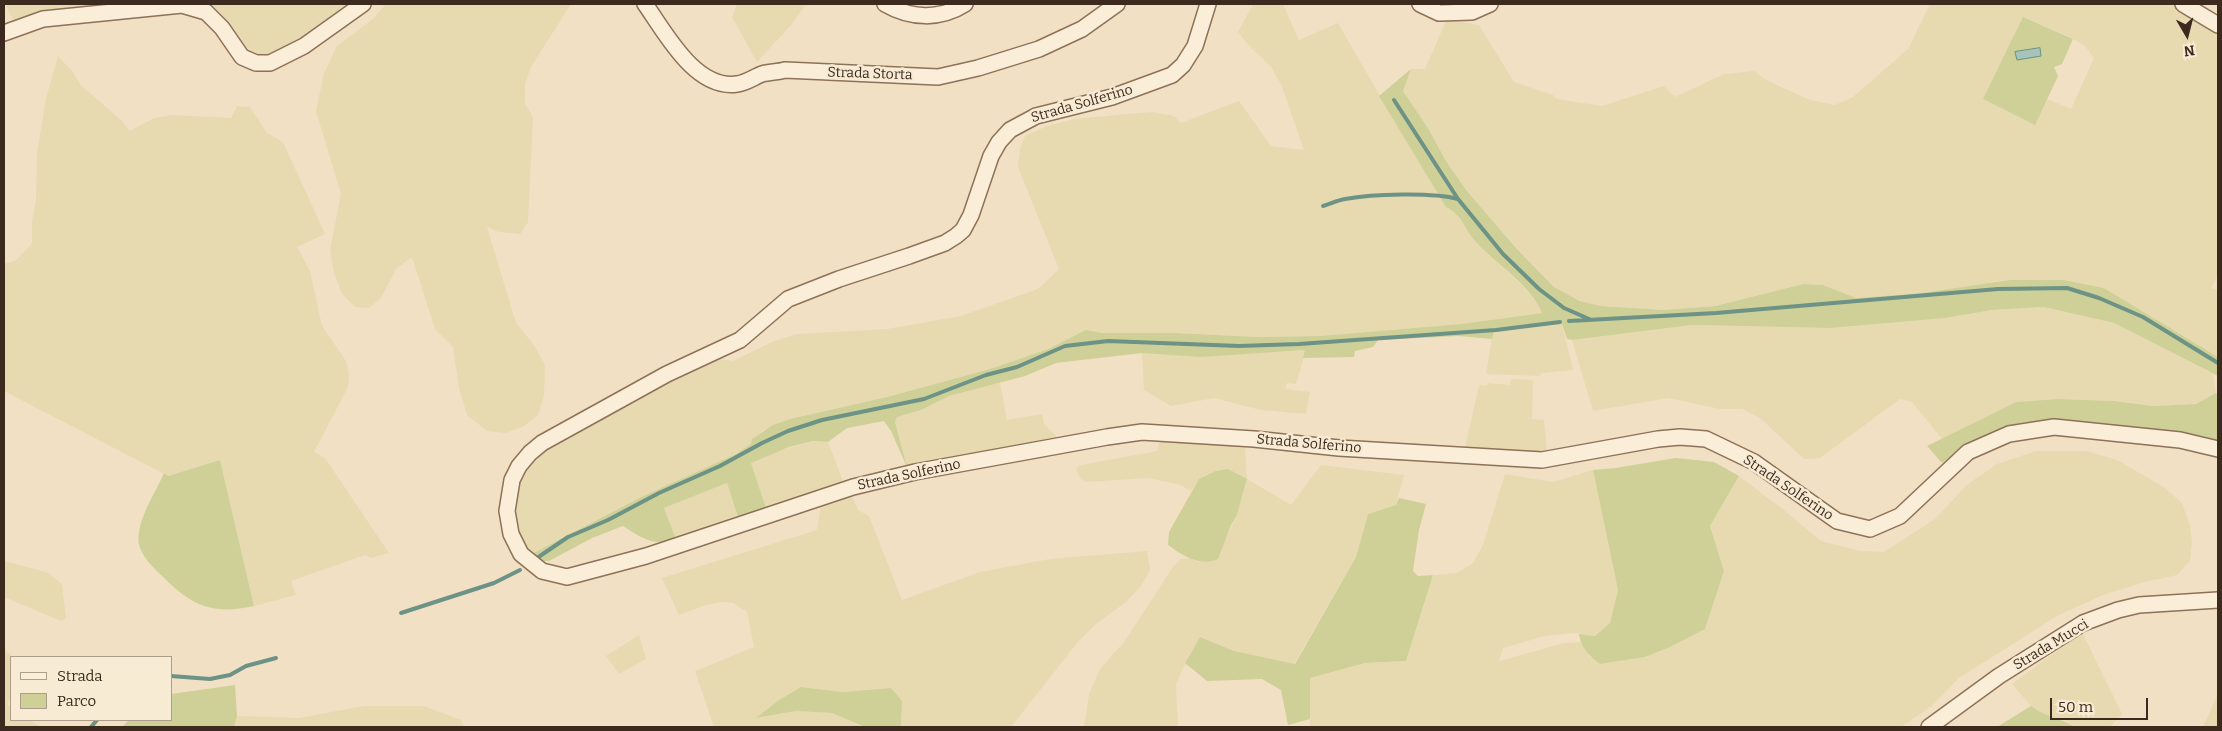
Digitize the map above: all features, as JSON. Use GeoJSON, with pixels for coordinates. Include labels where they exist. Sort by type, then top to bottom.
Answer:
{"type":"FeatureCollection","features":[{"type":"Feature","properties":{"kind":"street"},"geometry":{"type":"LineString","coordinates":[[4,33],[44,19],[182,5],[206,12],[222,28],[242,57],[256,63],[270,63],[304,46],[363,4]]}},
{"type":"Feature","properties":{"kind":"street","name":"Strada Storta"},"geometry":{"type":"LineString","coordinates":[[645,4],[686,61],[705,77],[720,83],[737,84],[762,74],[785,70],[938,77],[970,70],[1040,49],[1082,29],[1118,4]]}},
{"type":"Feature","properties":{"kind":"street"},"geometry":{"type":"LineString","coordinates":[[885,4],[911,15],[929,16],[957,9],[965,4]]}},
{"type":"Feature","properties":{"kind":"street","name":"Strada Solferino"},"geometry":{"type":"LineString","coordinates":[[1208,4],[1195,46],[1183,65],[1172,75],[1112,97],[1036,116],[1010,130],[999,142],[991,156],[971,215],[956,236],[928,250],[788,298],[740,340],[667,374],[542,443],[530,453],[512,480],[507,511],[511,534],[521,554],[542,571],[556,575],[579,575],[646,556],[853,487],[914,472],[1142,432],[1195,434],[1339,448],[1542,460],[1658,439],[1680,437],[1706,440],[1754,462],[1837,521],[1870,529],[1900,516],[1968,452],[2009,434],[2054,427],[2180,440],[2218,449]]}},
{"type":"Feature","properties":{"kind":"street"},"geometry":{"type":"LineString","coordinates":[[1420,4],[1438,13],[1472,12],[1490,4]]}},
{"type":"Feature","properties":{"kind":"street"},"geometry":{"type":"LineString","coordinates":[[2183,4],[2218,25]]}},
{"type":"Feature","properties":{"kind":"street","name":"Strada Mucci"},"geometry":{"type":"LineString","coordinates":[[1929,727],[1999,676],[2083,623],[2118,610],[2139,605],[2218,600]]}},
{"type":"Feature","properties":{"kind":"shaded area"},"geometry":{"type":"Polygon","coordinates":[[[5,4],[150,4],[16,26],[5,4]]]}},
{"type":"Feature","properties":{"kind":"shaded area"},"geometry":{"type":"Polygon","coordinates":[[[199,4],[359,4],[318,34],[270,58],[249,50],[199,4]]]}},
{"type":"Feature","properties":{"kind":"shaded area"},"geometry":{"type":"Polygon","coordinates":[[[386,4],[571,4],[531,67],[525,84],[525,103],[533,118],[528,222],[520,234],[499,232],[487,227],[516,323],[534,345],[545,365],[544,396],[538,415],[524,426],[506,433],[487,431],[467,415],[459,388],[453,347],[435,329],[412,257],[396,269],[381,298],[369,308],[355,307],[342,294],[334,273],[330,250],[341,194],[316,111],[324,73],[337,46],[373,19],[386,4]]]}},
{"type":"Feature","properties":{"kind":"shaded area"},"geometry":{"type":"Polygon","coordinates":[[[737,4],[806,4],[792,24],[757,62],[732,17],[737,4]]]}},
{"type":"Feature","properties":{"kind":"shaded area"},"geometry":{"type":"Polygon","coordinates":[[[1253,4],[1283,4],[1299,40],[1338,23],[1395,122],[1475,241],[1523,286],[1537,303],[1542,313],[1461,324],[1320,336],[1258,337],[1086,331],[1048,349],[990,369],[887,397],[790,419],[762,431],[751,444],[736,454],[641,497],[534,553],[522,542],[514,526],[513,490],[532,454],[553,440],[713,358],[733,361],[772,342],[797,334],[887,329],[961,316],[1038,289],[1059,269],[1018,167],[1020,149],[1025,136],[1047,126],[1074,119],[1127,114],[1153,112],[1174,116],[1181,123],[1239,101],[1271,146],[1304,150],[1281,84],[1271,67],[1251,48],[1238,32],[1253,4]]]}},
{"type":"Feature","properties":{"kind":"shaded area"},"geometry":{"type":"Polygon","coordinates":[[[1930,4],[2170,4],[2218,30],[2218,276],[2211,288],[2218,290],[2218,357],[2104,288],[2064,280],[2010,280],[1921,293],[1855,298],[1823,285],[1803,284],[1715,306],[1663,310],[1601,306],[1580,301],[1554,287],[1515,247],[1467,191],[1446,161],[1428,128],[1403,91],[1411,69],[1425,69],[1447,19],[1479,25],[1514,82],[1553,95],[1557,99],[1602,106],[1664,86],[1675,97],[1724,74],[1754,71],[1766,80],[1810,100],[1835,105],[1853,97],[1908,49],[1930,4]],[[2023,17],[2047,99],[2071,109],[2094,58],[2085,46],[2068,36],[2023,17]]]}},
{"type":"Feature","properties":{"kind":"shaded area"},"geometry":{"type":"Polygon","coordinates":[[[58,56],[72,71],[81,85],[123,122],[130,131],[154,118],[172,115],[231,118],[237,106],[250,107],[267,133],[283,142],[325,234],[297,247],[310,271],[322,326],[346,361],[349,375],[348,387],[314,452],[325,458],[389,553],[371,558],[365,555],[291,581],[296,595],[254,606],[220,460],[168,476],[4,391],[4,264],[17,260],[32,243],[32,221],[36,200],[37,153],[46,99],[58,56]]]}},
{"type":"Feature","properties":{"kind":"shaded area"},"geometry":{"type":"Polygon","coordinates":[[[2044,307],[2114,323],[2213,374],[2216,393],[2196,404],[2153,406],[2114,401],[2058,399],[2016,402],[1942,439],[1912,402],[1900,399],[1820,458],[1804,459],[1760,418],[1743,409],[1720,409],[1668,398],[1593,411],[1572,340],[1692,325],[1831,328],[1944,318],[1992,310],[2044,307]]]}},
{"type":"Feature","properties":{"kind":"shaded area"},"geometry":{"type":"Polygon","coordinates":[[[1562,324],[1573,370],[1542,373],[1539,376],[1486,374],[1493,332],[1562,324]]]}},
{"type":"Feature","properties":{"kind":"shaded area"},"geometry":{"type":"Polygon","coordinates":[[[1306,350],[1296,384],[1287,383],[1285,389],[1310,392],[1306,414],[1261,410],[1214,398],[1171,406],[1144,390],[1142,353],[1279,352],[1306,350]]]}},
{"type":"Feature","properties":{"kind":"shaded area"},"geometry":{"type":"Polygon","coordinates":[[[1511,379],[1533,380],[1532,419],[1544,420],[1547,451],[1525,452],[1465,448],[1479,385],[1487,386],[1488,383],[1510,385],[1511,379]]]}},
{"type":"Feature","properties":{"kind":"shaded area"},"geometry":{"type":"Polygon","coordinates":[[[1000,382],[1007,420],[1042,414],[1044,424],[1057,437],[907,467],[895,422],[896,417],[921,410],[949,396],[1000,382]]]}},
{"type":"Feature","properties":{"kind":"shaded area"},"geometry":{"type":"Polygon","coordinates":[[[1160,440],[1245,447],[1247,479],[1199,479],[1191,491],[1180,485],[1148,478],[1087,482],[1082,480],[1078,474],[1076,468],[1081,465],[1157,451],[1160,440]]]}},
{"type":"Feature","properties":{"kind":"shaded area"},"geometry":{"type":"Polygon","coordinates":[[[813,441],[828,442],[843,481],[766,508],[751,463],[768,454],[813,441]]]}},
{"type":"Feature","properties":{"kind":"shaded area"},"geometry":{"type":"Polygon","coordinates":[[[2036,451],[2087,451],[2117,460],[2164,487],[2182,503],[2190,525],[2192,543],[2190,561],[2177,575],[2145,582],[2103,595],[2057,616],[1959,678],[1933,705],[1901,727],[1310,727],[1309,678],[1365,663],[1406,661],[1433,575],[1457,573],[1473,563],[1483,545],[1505,474],[1553,482],[1593,470],[1618,590],[1610,623],[1595,636],[1574,633],[1545,636],[1503,648],[1499,661],[1564,643],[1581,642],[1590,657],[1600,664],[1645,657],[1670,647],[1705,629],[1724,571],[1710,526],[1739,476],[1821,541],[1861,551],[1884,552],[1935,519],[1968,484],[1997,464],[2036,451]]]}},
{"type":"Feature","properties":{"kind":"shaded area"},"geometry":{"type":"Polygon","coordinates":[[[1321,465],[1404,475],[1396,505],[1368,514],[1356,557],[1294,664],[1234,651],[1200,637],[1189,655],[1176,684],[1178,727],[1084,727],[1089,694],[1100,669],[1124,642],[1180,559],[1190,558],[1199,562],[1224,541],[1237,515],[1247,479],[1291,505],[1321,465]]]}},
{"type":"Feature","properties":{"kind":"shaded area"},"geometry":{"type":"Polygon","coordinates":[[[727,483],[738,517],[676,539],[664,508],[727,483]]]}},
{"type":"Feature","properties":{"kind":"shaded area"},"geometry":{"type":"Polygon","coordinates":[[[851,494],[858,510],[869,516],[902,600],[980,572],[1050,559],[1147,551],[1150,570],[1141,586],[1125,603],[1097,623],[1077,643],[1011,727],[901,727],[902,715],[891,688],[843,692],[801,687],[779,700],[757,718],[796,711],[832,713],[865,727],[714,727],[695,671],[754,647],[747,612],[733,603],[721,602],[706,605],[679,615],[662,578],[817,530],[821,504],[851,494]]]}},
{"type":"Feature","properties":{"kind":"shaded area"},"geometry":{"type":"Polygon","coordinates":[[[4,561],[49,573],[62,584],[66,618],[61,621],[4,597],[4,561]]]}},
{"type":"Feature","properties":{"kind":"shaded area"},"geometry":{"type":"Polygon","coordinates":[[[2082,632],[2122,714],[2110,727],[2075,727],[2065,720],[2043,715],[2031,706],[2012,684],[2082,632]]]}},
{"type":"Feature","properties":{"kind":"shaded area"},"geometry":{"type":"Polygon","coordinates":[[[639,635],[646,659],[619,674],[606,656],[639,635]]]}},
{"type":"Feature","properties":{"kind":"shaded area"},"geometry":{"type":"Polygon","coordinates":[[[4,649],[11,656],[10,699],[7,704],[10,706],[10,721],[32,721],[41,727],[4,727],[4,649]]]}},
{"type":"Feature","properties":{"kind":"shaded area"},"geometry":{"type":"Polygon","coordinates":[[[2218,694],[2218,727],[2203,727],[2218,694]]]}},
{"type":"Feature","properties":{"kind":"shaded area"},"geometry":{"type":"Polygon","coordinates":[[[364,706],[424,706],[461,720],[464,727],[234,727],[237,716],[299,718],[364,706]]]}},
{"type":"Feature","properties":{"kind":"green space"},"geometry":{"type":"Polygon","coordinates":[[[2023,17],[2073,39],[2062,64],[2054,67],[2058,76],[2035,125],[1983,99],[2023,17]]]}},
{"type":"Feature","properties":{"kind":"green space"},"geometry":{"type":"Polygon","coordinates":[[[1411,69],[1403,91],[1428,128],[1446,161],[1467,191],[1515,247],[1554,287],[1580,301],[1601,306],[1663,310],[1715,306],[1803,284],[1823,285],[1856,298],[1921,293],[2010,280],[2064,280],[2104,288],[2218,357],[2218,376],[2114,323],[2044,307],[1992,310],[1945,318],[1831,328],[1692,325],[1572,340],[1567,339],[1562,324],[1494,331],[1492,339],[1459,336],[1378,340],[1373,347],[1355,351],[1354,357],[1303,358],[1305,350],[1202,357],[1142,353],[1056,363],[1025,376],[949,396],[921,410],[897,417],[895,422],[907,467],[891,431],[884,421],[847,428],[828,442],[813,441],[789,447],[751,463],[766,508],[738,517],[727,483],[664,508],[676,539],[654,542],[623,526],[592,538],[549,561],[542,561],[534,553],[641,497],[736,454],[751,444],[752,439],[773,425],[790,419],[887,397],[990,369],[1048,349],[1086,330],[1102,333],[1175,333],[1258,337],[1320,336],[1461,324],[1542,313],[1530,293],[1476,242],[1460,218],[1446,207],[1379,96],[1411,69]]]}},
{"type":"Feature","properties":{"kind":"green space"},"geometry":{"type":"Polygon","coordinates":[[[2216,393],[2218,396],[2218,448],[2060,423],[2023,423],[1988,434],[1942,463],[1927,446],[2016,402],[2058,399],[2114,401],[2153,406],[2196,404],[2216,393]]]}},
{"type":"Feature","properties":{"kind":"green space"},"geometry":{"type":"Polygon","coordinates":[[[1676,458],[1714,462],[1739,476],[1710,526],[1724,571],[1705,629],[1670,647],[1645,657],[1600,664],[1586,651],[1579,634],[1595,636],[1610,623],[1618,590],[1593,470],[1676,458]]]}},
{"type":"Feature","properties":{"kind":"green space"},"geometry":{"type":"Polygon","coordinates":[[[220,460],[254,606],[238,609],[212,608],[191,600],[170,584],[153,567],[144,556],[139,545],[140,527],[143,518],[164,473],[168,476],[220,460]]]}},
{"type":"Feature","properties":{"kind":"green space"},"geometry":{"type":"Polygon","coordinates":[[[1228,469],[1247,479],[1237,515],[1231,525],[1218,559],[1205,562],[1192,559],[1168,545],[1169,532],[1199,479],[1216,471],[1228,469]]]}},
{"type":"Feature","properties":{"kind":"green space"},"geometry":{"type":"Polygon","coordinates":[[[1399,498],[1426,504],[1419,530],[1413,571],[1418,576],[1433,575],[1406,661],[1365,663],[1310,678],[1310,719],[1288,725],[1281,690],[1262,679],[1207,681],[1185,663],[1200,637],[1234,651],[1295,664],[1356,557],[1368,514],[1396,505],[1399,498]]]}},
{"type":"Feature","properties":{"kind":"green space"},"geometry":{"type":"Polygon","coordinates":[[[235,685],[237,716],[234,727],[122,727],[128,721],[172,721],[172,694],[235,685]]]}},
{"type":"Feature","properties":{"kind":"green space"},"geometry":{"type":"Polygon","coordinates":[[[801,687],[843,692],[891,688],[902,701],[901,727],[865,727],[832,713],[796,711],[756,718],[779,700],[801,687]]]}},
{"type":"Feature","properties":{"kind":"green space"},"geometry":{"type":"Polygon","coordinates":[[[2031,706],[2042,713],[2075,727],[1997,727],[2031,706]]]}},
{"type":"Feature","properties":{"kind":"water"},"geometry":{"type":"Polygon","coordinates":[[[2040,48],[2041,56],[2017,60],[2015,52],[2040,48]]]}},
{"type":"Feature","properties":{"kind":"waterway"},"geometry":{"type":"LineString","coordinates":[[1394,100],[1458,199],[1503,254],[1539,289],[1564,308],[1589,319]]}},
{"type":"Feature","properties":{"kind":"waterway"},"geometry":{"type":"LineString","coordinates":[[1323,206],[1345,199],[1386,195],[1434,195],[1458,199]]}},
{"type":"Feature","properties":{"kind":"waterway"},"geometry":{"type":"LineString","coordinates":[[1569,321],[1716,313],[1998,289],[2067,288],[2099,298],[2143,317],[2218,363]]}},
{"type":"Feature","properties":{"kind":"waterway"},"geometry":{"type":"LineString","coordinates":[[537,558],[568,537],[608,520],[659,493],[720,466],[788,431],[822,420],[924,399],[986,375],[1017,367],[1065,346],[1108,341],[1239,346],[1299,344],[1496,330],[1560,322]]}},
{"type":"Feature","properties":{"kind":"waterway"},"geometry":{"type":"LineString","coordinates":[[401,613],[494,583],[520,570]]}},
{"type":"Feature","properties":{"kind":"waterway"},"geometry":{"type":"LineString","coordinates":[[172,676],[210,679],[230,675],[246,666],[276,658]]}},
{"type":"Feature","properties":{"kind":"waterway"},"geometry":{"type":"LineString","coordinates":[[91,727],[96,721]]}}]}
